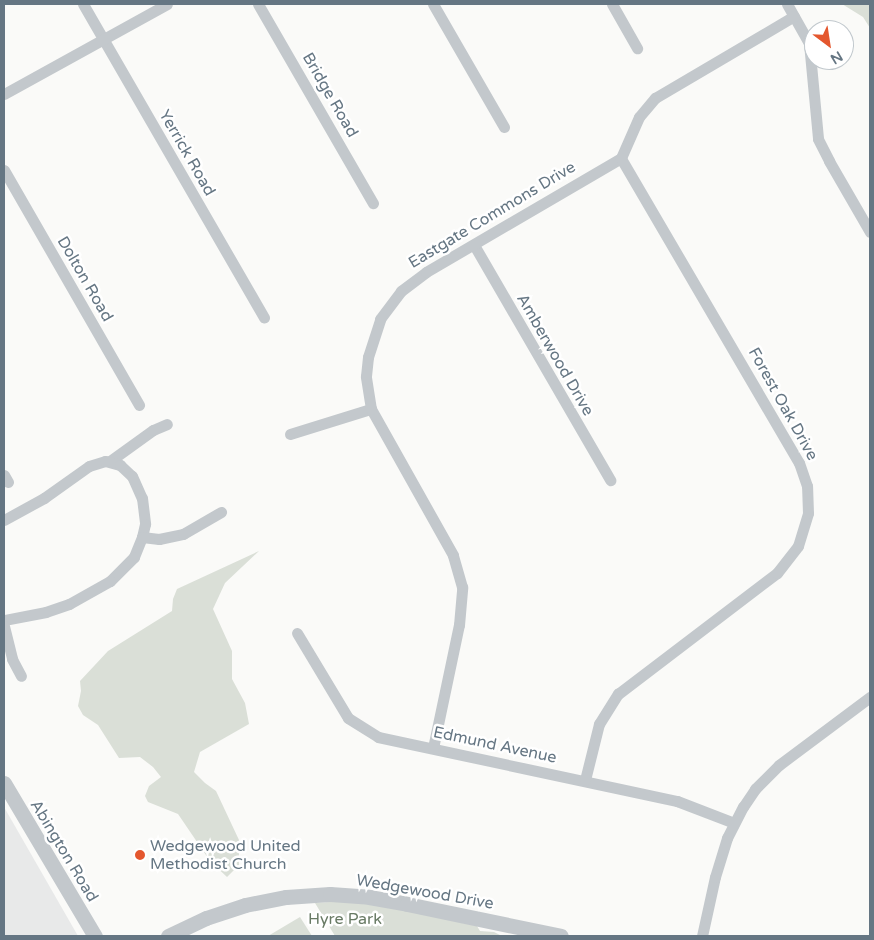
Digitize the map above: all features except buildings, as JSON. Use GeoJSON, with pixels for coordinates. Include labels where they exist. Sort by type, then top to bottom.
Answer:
{"type":"FeatureCollection","features":[{"type":"Feature","properties":{"kind":"street","name":"Yerrick Road"},"geometry":{"type":"LineString","coordinates":[[83,4],[264,318]]}},
{"type":"Feature","properties":{"kind":"street"},"geometry":{"type":"LineString","coordinates":[[4,94],[167,4]]}},
{"type":"Feature","properties":{"kind":"street","name":"Bridge Road"},"geometry":{"type":"LineString","coordinates":[[258,4],[373,203]]}},
{"type":"Feature","properties":{"kind":"street"},"geometry":{"type":"LineString","coordinates":[[433,4],[504,127]]}},
{"type":"Feature","properties":{"kind":"street"},"geometry":{"type":"LineString","coordinates":[[612,4],[637,48]]}},
{"type":"Feature","properties":{"kind":"street"},"geometry":{"type":"LineString","coordinates":[[787,4],[805,35],[810,52],[818,139],[828,161],[870,232]]}},
{"type":"Feature","properties":{"kind":"street"},"geometry":{"type":"LineString","coordinates":[[621,158],[639,117],[655,98],[794,16]]}},
{"type":"Feature","properties":{"kind":"street","name":"Eastgate Commons Drive"},"geometry":{"type":"LineString","coordinates":[[432,748],[459,625],[462,605],[461,578],[453,555],[371,410],[366,376],[373,335],[385,312],[401,291],[413,281],[621,158]]}},
{"type":"Feature","properties":{"kind":"street","name":"Forest Oak Drive"},"geometry":{"type":"LineString","coordinates":[[585,780],[599,724],[618,694],[777,573],[798,546],[808,513],[806,486],[799,463],[621,158]]}},
{"type":"Feature","properties":{"kind":"street","name":"Dolton Road"},"geometry":{"type":"LineString","coordinates":[[4,170],[139,405]]}},
{"type":"Feature","properties":{"kind":"street","name":"Amberwood Drive"},"geometry":{"type":"LineString","coordinates":[[474,244],[610,480]]}},
{"type":"Feature","properties":{"kind":"street"},"geometry":{"type":"LineString","coordinates":[[290,434],[371,410]]}},
{"type":"Feature","properties":{"kind":"street"},"geometry":{"type":"LineString","coordinates":[[4,520],[44,498],[89,466],[110,461],[153,430],[167,424]]}},
{"type":"Feature","properties":{"kind":"street"},"geometry":{"type":"LineString","coordinates":[[4,620],[46,612],[90,594],[129,564],[142,537],[144,516],[136,483],[127,470],[110,461]]}},
{"type":"Feature","properties":{"kind":"street"},"geometry":{"type":"LineString","coordinates":[[142,537],[159,540],[183,534],[221,512]]}},
{"type":"Feature","properties":{"kind":"street"},"geometry":{"type":"LineString","coordinates":[[4,626],[12,658],[21,676]]}},
{"type":"Feature","properties":{"kind":"street","name":"Edmund Avenue"},"geometry":{"type":"LineString","coordinates":[[298,633],[339,704],[354,723],[378,737],[677,801],[734,822]]}},
{"type":"Feature","properties":{"kind":"street"},"geometry":{"type":"LineString","coordinates":[[702,936],[715,877],[734,822],[766,775],[870,697]]}},
{"type":"Feature","properties":{"kind":"street","name":"Abington Road"},"geometry":{"type":"LineString","coordinates":[[4,784],[95,936]]}},
{"type":"Feature","properties":{"kind":"street","name":"Wedgewood Drive"},"geometry":{"type":"LineString","coordinates":[[168,936],[206,918],[245,905],[286,897],[330,894],[369,897],[397,902],[561,936]]}},
{"type":"Feature","properties":{"kind":"shaded area"},"geometry":{"type":"Polygon","coordinates":[[[4,807],[78,936],[4,936],[4,807]]]}},
{"type":"Feature","properties":{"kind":"green space"},"geometry":{"type":"Polygon","coordinates":[[[842,4],[870,4],[870,28],[863,17],[842,4]]]}},
{"type":"Feature","properties":{"kind":"green space"},"geometry":{"type":"Polygon","coordinates":[[[259,551],[225,583],[213,609],[232,651],[232,679],[245,703],[249,724],[200,752],[194,772],[216,791],[239,840],[239,865],[227,877],[210,861],[178,814],[148,802],[145,796],[149,786],[161,777],[153,767],[140,757],[119,758],[98,725],[83,715],[78,706],[81,691],[80,681],[108,651],[172,611],[173,599],[177,589],[259,551]]]}},
{"type":"Feature","properties":{"kind":"green space","name":"Hyre Park"},"geometry":{"type":"Polygon","coordinates":[[[343,901],[389,907],[477,926],[480,931],[494,932],[502,936],[335,936],[315,903],[343,901]]]}},
{"type":"Feature","properties":{"kind":"green space"},"geometry":{"type":"Polygon","coordinates":[[[300,917],[312,936],[268,936],[300,917]]]}},
{"type":"Feature","properties":{"kind":"place","name":"Wedgewood United Methodist Church"},"geometry":{"type":"Point","coordinates":[140,855]}}]}
